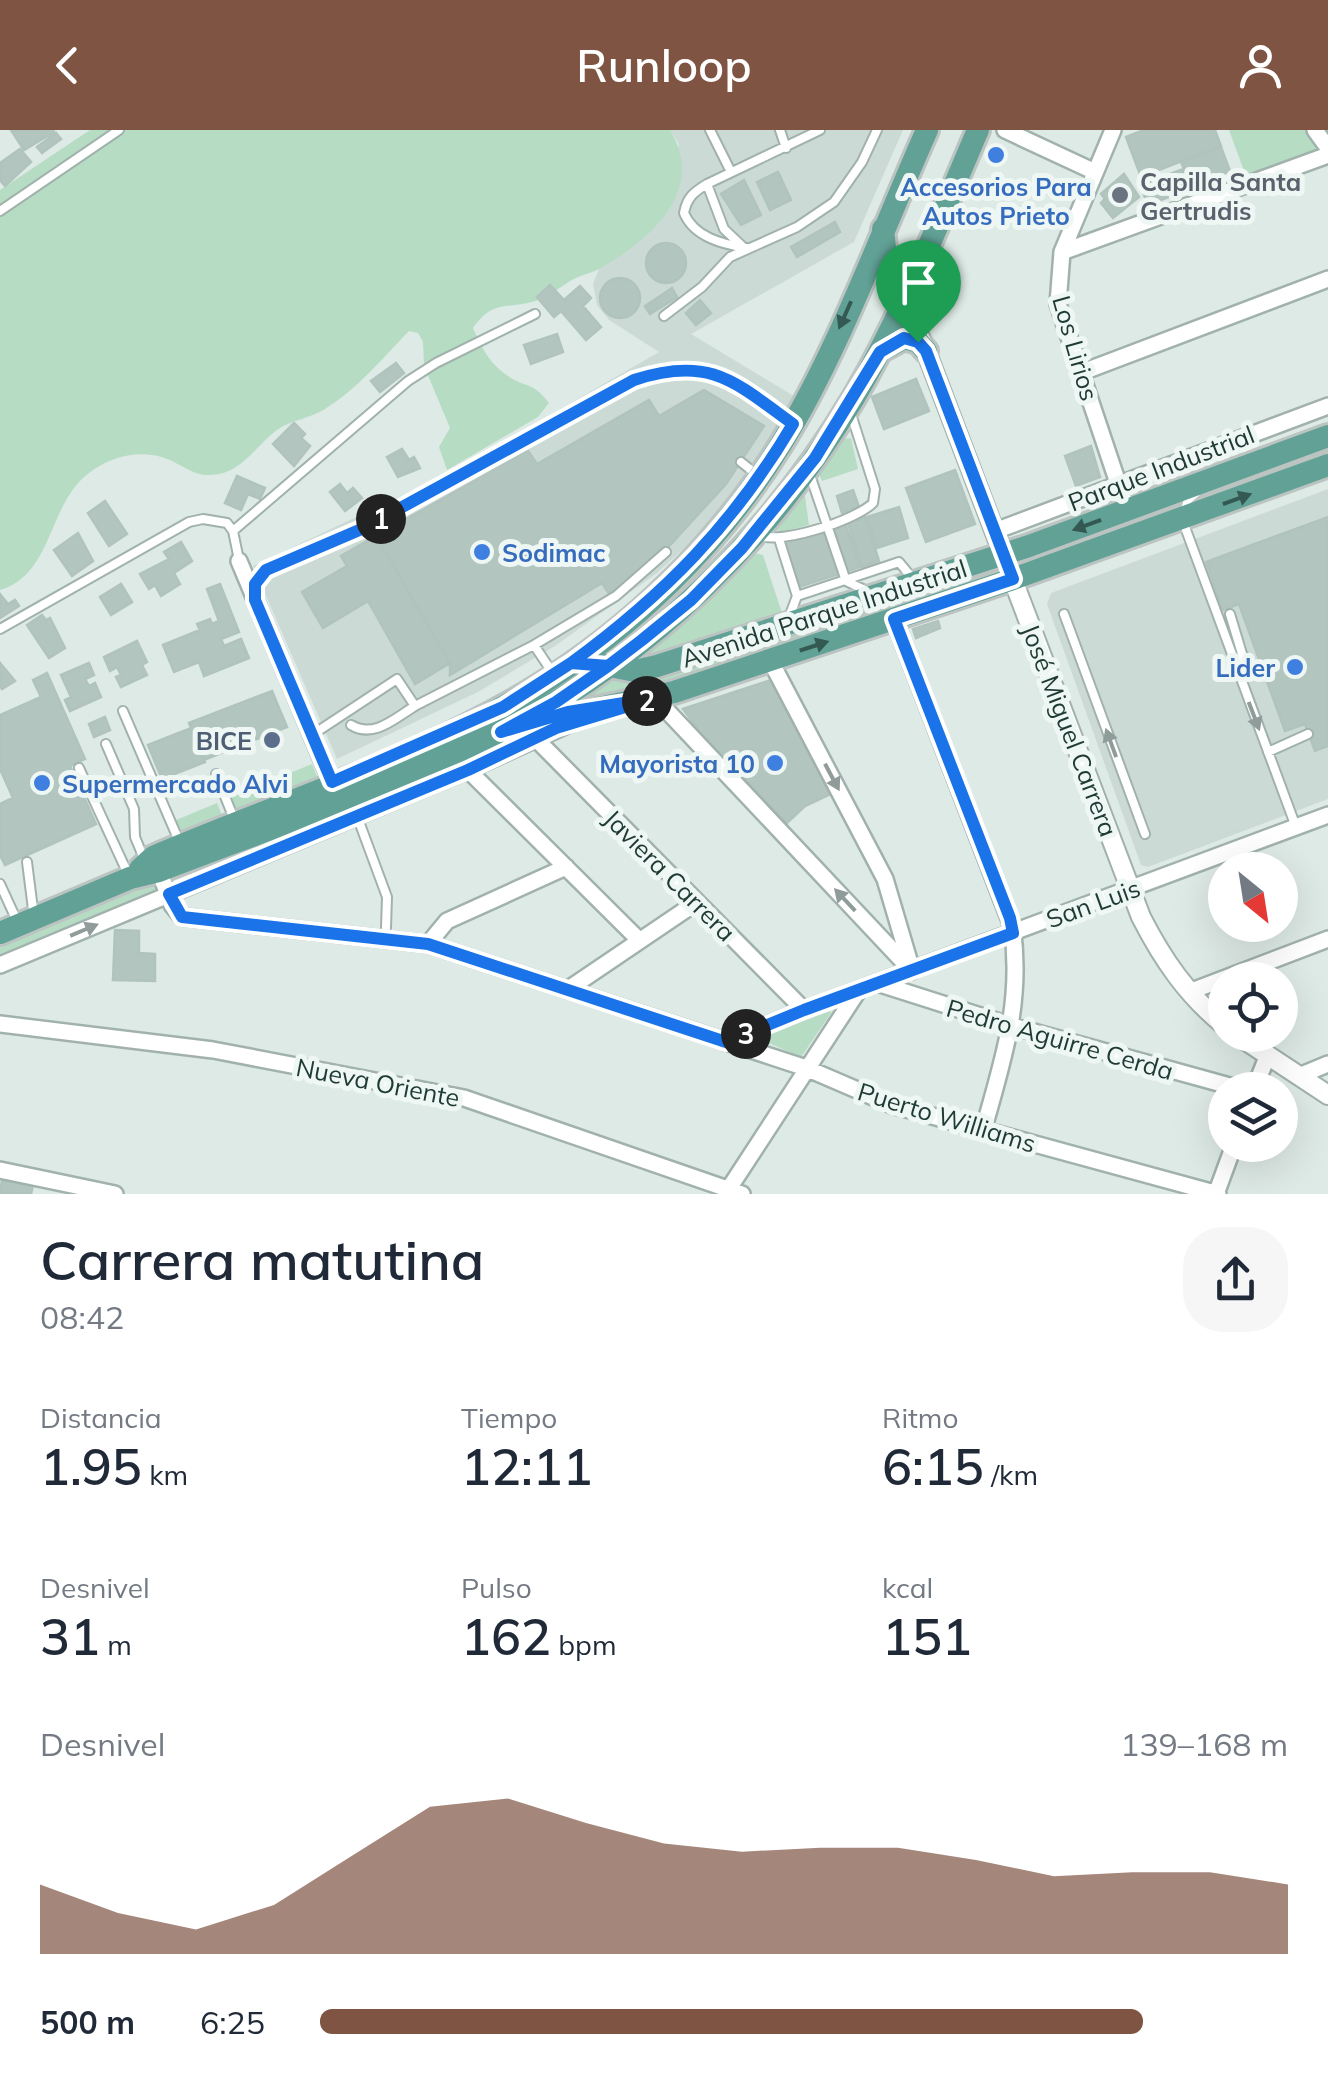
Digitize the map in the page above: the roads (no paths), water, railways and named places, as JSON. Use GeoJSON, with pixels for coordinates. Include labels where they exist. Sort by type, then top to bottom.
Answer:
{"type":"FeatureCollection","features":[{"type":"Feature","properties":{"kind":"main road"},"geometry":{"type":"LineString","coordinates":[[145,871],[181,846],[236,823],[343,800],[563,670],[626,622],[678,575],[706,546],[750,469],[793,424],[927,130]]}},
{"type":"Feature","properties":{"kind":"main road"},"geometry":{"type":"LineString","coordinates":[[18,926],[145,871],[343,800],[501,732],[556,702],[674,614],[755,534],[808,468],[849,407],[904,302],[978,130]]}},
{"type":"Feature","properties":{"kind":"main road"},"geometry":{"type":"LineString","coordinates":[[883,229],[885,248],[904,302]]}},
{"type":"Feature","properties":{"kind":"main road"},"geometry":{"type":"LineString","coordinates":[[880,352],[904,338],[918,342],[926,351]]}},
{"type":"Feature","properties":{"kind":"main road","name":"Avenida Parque Industrial"},"geometry":{"type":"LineString","coordinates":[[563,670],[608,666],[642,670],[1004,554],[1328,436]]}},
{"type":"Feature","properties":{"kind":"main road","name":"Avenida Parque Industrial"},"geometry":{"type":"LineString","coordinates":[[501,732],[568,712],[655,698],[1013,579],[1328,465]]}},
{"type":"Feature","properties":{"kind":"main road"},"geometry":{"type":"LineString","coordinates":[[762,632],[758,648],[770,660]]}},
{"type":"Feature","properties":{"kind":"street"},"geometry":{"type":"LineString","coordinates":[[1005,130],[1094,170]]}},
{"type":"Feature","properties":{"kind":"street","name":"Los Lirios"},"geometry":{"type":"LineString","coordinates":[[1112,130],[1062,252],[1058,304],[1128,510]]}},
{"type":"Feature","properties":{"kind":"street"},"geometry":{"type":"LineString","coordinates":[[1062,252],[1328,152],[1315,130]]}},
{"type":"Feature","properties":{"kind":"street"},"geometry":{"type":"LineString","coordinates":[[1080,373],[1328,279]]}},
{"type":"Feature","properties":{"kind":"street","name":"José Miguel Carrera"},"geometry":{"type":"LineString","coordinates":[[904,302],[1130,890],[1155,943],[1189,992],[1208,1010]]}},
{"type":"Feature","properties":{"kind":"street","name":"Parque Industrial"},"geometry":{"type":"LineString","coordinates":[[995,531],[1328,406]]}},
{"type":"Feature","properties":{"kind":"street"},"geometry":{"type":"LineString","coordinates":[[239,561],[343,800]]}},
{"type":"Feature","properties":{"kind":"street"},"geometry":{"type":"LineString","coordinates":[[894,619],[1013,933],[1016,974],[1012,1026],[983,1131]]}},
{"type":"Feature","properties":{"kind":"street"},"geometry":{"type":"LineString","coordinates":[[770,660],[886,879],[912,971]]}},
{"type":"Feature","properties":{"kind":"street"},"geometry":{"type":"LineString","coordinates":[[0,965],[169,894],[343,800],[468,770],[575,721],[655,698],[912,971]]}},
{"type":"Feature","properties":{"kind":"street","name":"Javiera Carrera"},"geometry":{"type":"LineString","coordinates":[[536,740],[804,1010]]}},
{"type":"Feature","properties":{"kind":"street"},"geometry":{"type":"LineString","coordinates":[[468,770],[638,938]]}},
{"type":"Feature","properties":{"kind":"street","name":"San Luis"},"geometry":{"type":"LineString","coordinates":[[726,1042],[1328,815]]}},
{"type":"Feature","properties":{"kind":"street"},"geometry":{"type":"LineString","coordinates":[[428,944],[447,921],[566,867]]}},
{"type":"Feature","properties":{"kind":"street"},"geometry":{"type":"LineString","coordinates":[[145,871],[169,894]]}},
{"type":"Feature","properties":{"kind":"street","name":"Puerto Williams"},"geometry":{"type":"LineString","coordinates":[[169,894],[182,917],[199,921],[428,944],[806,1068],[892,1105],[1217,1194]]}},
{"type":"Feature","properties":{"kind":"street"},"geometry":{"type":"LineString","coordinates":[[567,990],[638,938],[697,902]]}},
{"type":"Feature","properties":{"kind":"street"},"geometry":{"type":"LineString","coordinates":[[1189,992],[1328,939]]}},
{"type":"Feature","properties":{"kind":"street","name":"Pedro Aguirre Cerda"},"geometry":{"type":"LineString","coordinates":[[878,984],[1208,1080]]}},
{"type":"Feature","properties":{"kind":"street"},"geometry":{"type":"LineString","coordinates":[[736,1191],[806,1068],[858,991]]}},
{"type":"Feature","properties":{"kind":"street","name":"Nueva Oriente"},"geometry":{"type":"LineString","coordinates":[[0,1024],[213,1050],[464,1098],[736,1191]]}},
{"type":"Feature","properties":{"kind":"street"},"geometry":{"type":"LineString","coordinates":[[1261,1052],[1328,1095]]}},
{"type":"Feature","properties":{"kind":"street"},"geometry":{"type":"LineString","coordinates":[[1261,1072],[1267,1056]]}},
{"type":"Feature","properties":{"kind":"street"},"geometry":{"type":"LineString","coordinates":[[1299,1076],[1328,1064]]}},
{"type":"Feature","properties":{"kind":"street"},"geometry":{"type":"LineString","coordinates":[[1217,1194],[1228,1162]]}},
{"type":"Feature","properties":{"kind":"street"},"geometry":{"type":"LineString","coordinates":[[0,1170],[116,1194]]}},
{"type":"Feature","properties":{"kind":"lane"},"geometry":{"type":"LineString","coordinates":[[0,211],[119,130]]}},
{"type":"Feature","properties":{"kind":"lane"},"geometry":{"type":"LineString","coordinates":[[710,130],[731,172]]}},
{"type":"Feature","properties":{"kind":"lane"},"geometry":{"type":"LineString","coordinates":[[780,130],[786,148]]}},
{"type":"Feature","properties":{"kind":"lane"},"geometry":{"type":"LineString","coordinates":[[746,248],[718,242],[688,222],[686,202],[707,184],[820,130]]}},
{"type":"Feature","properties":{"kind":"lane"},"geometry":{"type":"LineString","coordinates":[[664,316],[702,287],[730,258],[779,236],[834,202],[862,162],[877,130]]}},
{"type":"Feature","properties":{"kind":"lane"},"geometry":{"type":"LineString","coordinates":[[707,184],[724,229],[746,248]]}},
{"type":"Feature","properties":{"kind":"lane"},"geometry":{"type":"LineString","coordinates":[[233,532],[408,381],[436,362],[536,314]]}},
{"type":"Feature","properties":{"kind":"lane"},"geometry":{"type":"LineString","coordinates":[[255,600],[255,584],[266,570],[364,528],[634,380],[660,372],[710,372],[764,401],[793,424]]}},
{"type":"Feature","properties":{"kind":"lane"},"geometry":{"type":"LineString","coordinates":[[755,534],[768,540],[778,539],[866,510],[876,496],[849,407]]}},
{"type":"Feature","properties":{"kind":"lane"},"geometry":{"type":"LineString","coordinates":[[808,468],[846,581],[876,596]]}},
{"type":"Feature","properties":{"kind":"lane"},"geometry":{"type":"LineString","coordinates":[[1212,479],[1188,500],[1182,519],[1296,827]]}},
{"type":"Feature","properties":{"kind":"lane"},"geometry":{"type":"LineString","coordinates":[[0,629],[189,522],[227,523],[233,532],[239,561]]}},
{"type":"Feature","properties":{"kind":"lane"},"geometry":{"type":"LineString","coordinates":[[778,539],[797,596],[786,625]]}},
{"type":"Feature","properties":{"kind":"lane"},"geometry":{"type":"LineString","coordinates":[[351,725],[364,731],[378,729],[534,646],[616,596],[666,552]]}},
{"type":"Feature","properties":{"kind":"lane"},"geometry":{"type":"LineString","coordinates":[[797,596],[899,562],[916,582]]}},
{"type":"Feature","properties":{"kind":"lane"},"geometry":{"type":"LineString","coordinates":[[1064,614],[1146,834]]}},
{"type":"Feature","properties":{"kind":"lane"},"geometry":{"type":"LineString","coordinates":[[1230,614],[1242,648],[1240,677]]}},
{"type":"Feature","properties":{"kind":"lane"},"geometry":{"type":"LineString","coordinates":[[534,646],[563,670]]}},
{"type":"Feature","properties":{"kind":"lane"},"geometry":{"type":"LineString","coordinates":[[312,735],[397,679],[415,706]]}},
{"type":"Feature","properties":{"kind":"lane"},"geometry":{"type":"LineString","coordinates":[[123,710],[181,846]]}},
{"type":"Feature","properties":{"kind":"lane"},"geometry":{"type":"LineString","coordinates":[[1268,752],[1308,734]]}},
{"type":"Feature","properties":{"kind":"lane"},"geometry":{"type":"LineString","coordinates":[[106,744],[134,809],[135,837],[145,871]]}},
{"type":"Feature","properties":{"kind":"lane"},"geometry":{"type":"LineString","coordinates":[[79,768],[145,871]]}},
{"type":"Feature","properties":{"kind":"lane"},"geometry":{"type":"LineString","coordinates":[[216,774],[236,823]]}},
{"type":"Feature","properties":{"kind":"lane"},"geometry":{"type":"LineString","coordinates":[[343,800],[386,897],[386,928]]}},
{"type":"Feature","properties":{"kind":"lane"},"geometry":{"type":"LineString","coordinates":[[18,926],[27,862]]}},
{"type":"Feature","properties":{"kind":"lane"},"geometry":{"type":"LineString","coordinates":[[0,884],[18,926]]}},
{"type":"Feature","properties":{"kind":"place","name":"Accesorios Para Autos Prieto"},"geometry":{"type":"Point","coordinates":[996,155]}},
{"type":"Feature","properties":{"kind":"place","name":"Capilla Santa Gertrudis"},"geometry":{"type":"Point","coordinates":[1120,195]}},
{"type":"Feature","properties":{"kind":"place","name":"Sodimac"},"geometry":{"type":"Point","coordinates":[482,552]}},
{"type":"Feature","properties":{"kind":"place","name":"Lider"},"geometry":{"type":"Point","coordinates":[1295,667]}},
{"type":"Feature","properties":{"kind":"place","name":"BICE"},"geometry":{"type":"Point","coordinates":[272,740]}},
{"type":"Feature","properties":{"kind":"place","name":"Mayorista 10"},"geometry":{"type":"Point","coordinates":[775,763]}},
{"type":"Feature","properties":{"kind":"place","name":"Supermercado Alvi"},"geometry":{"type":"Point","coordinates":[42,783]}}]}
